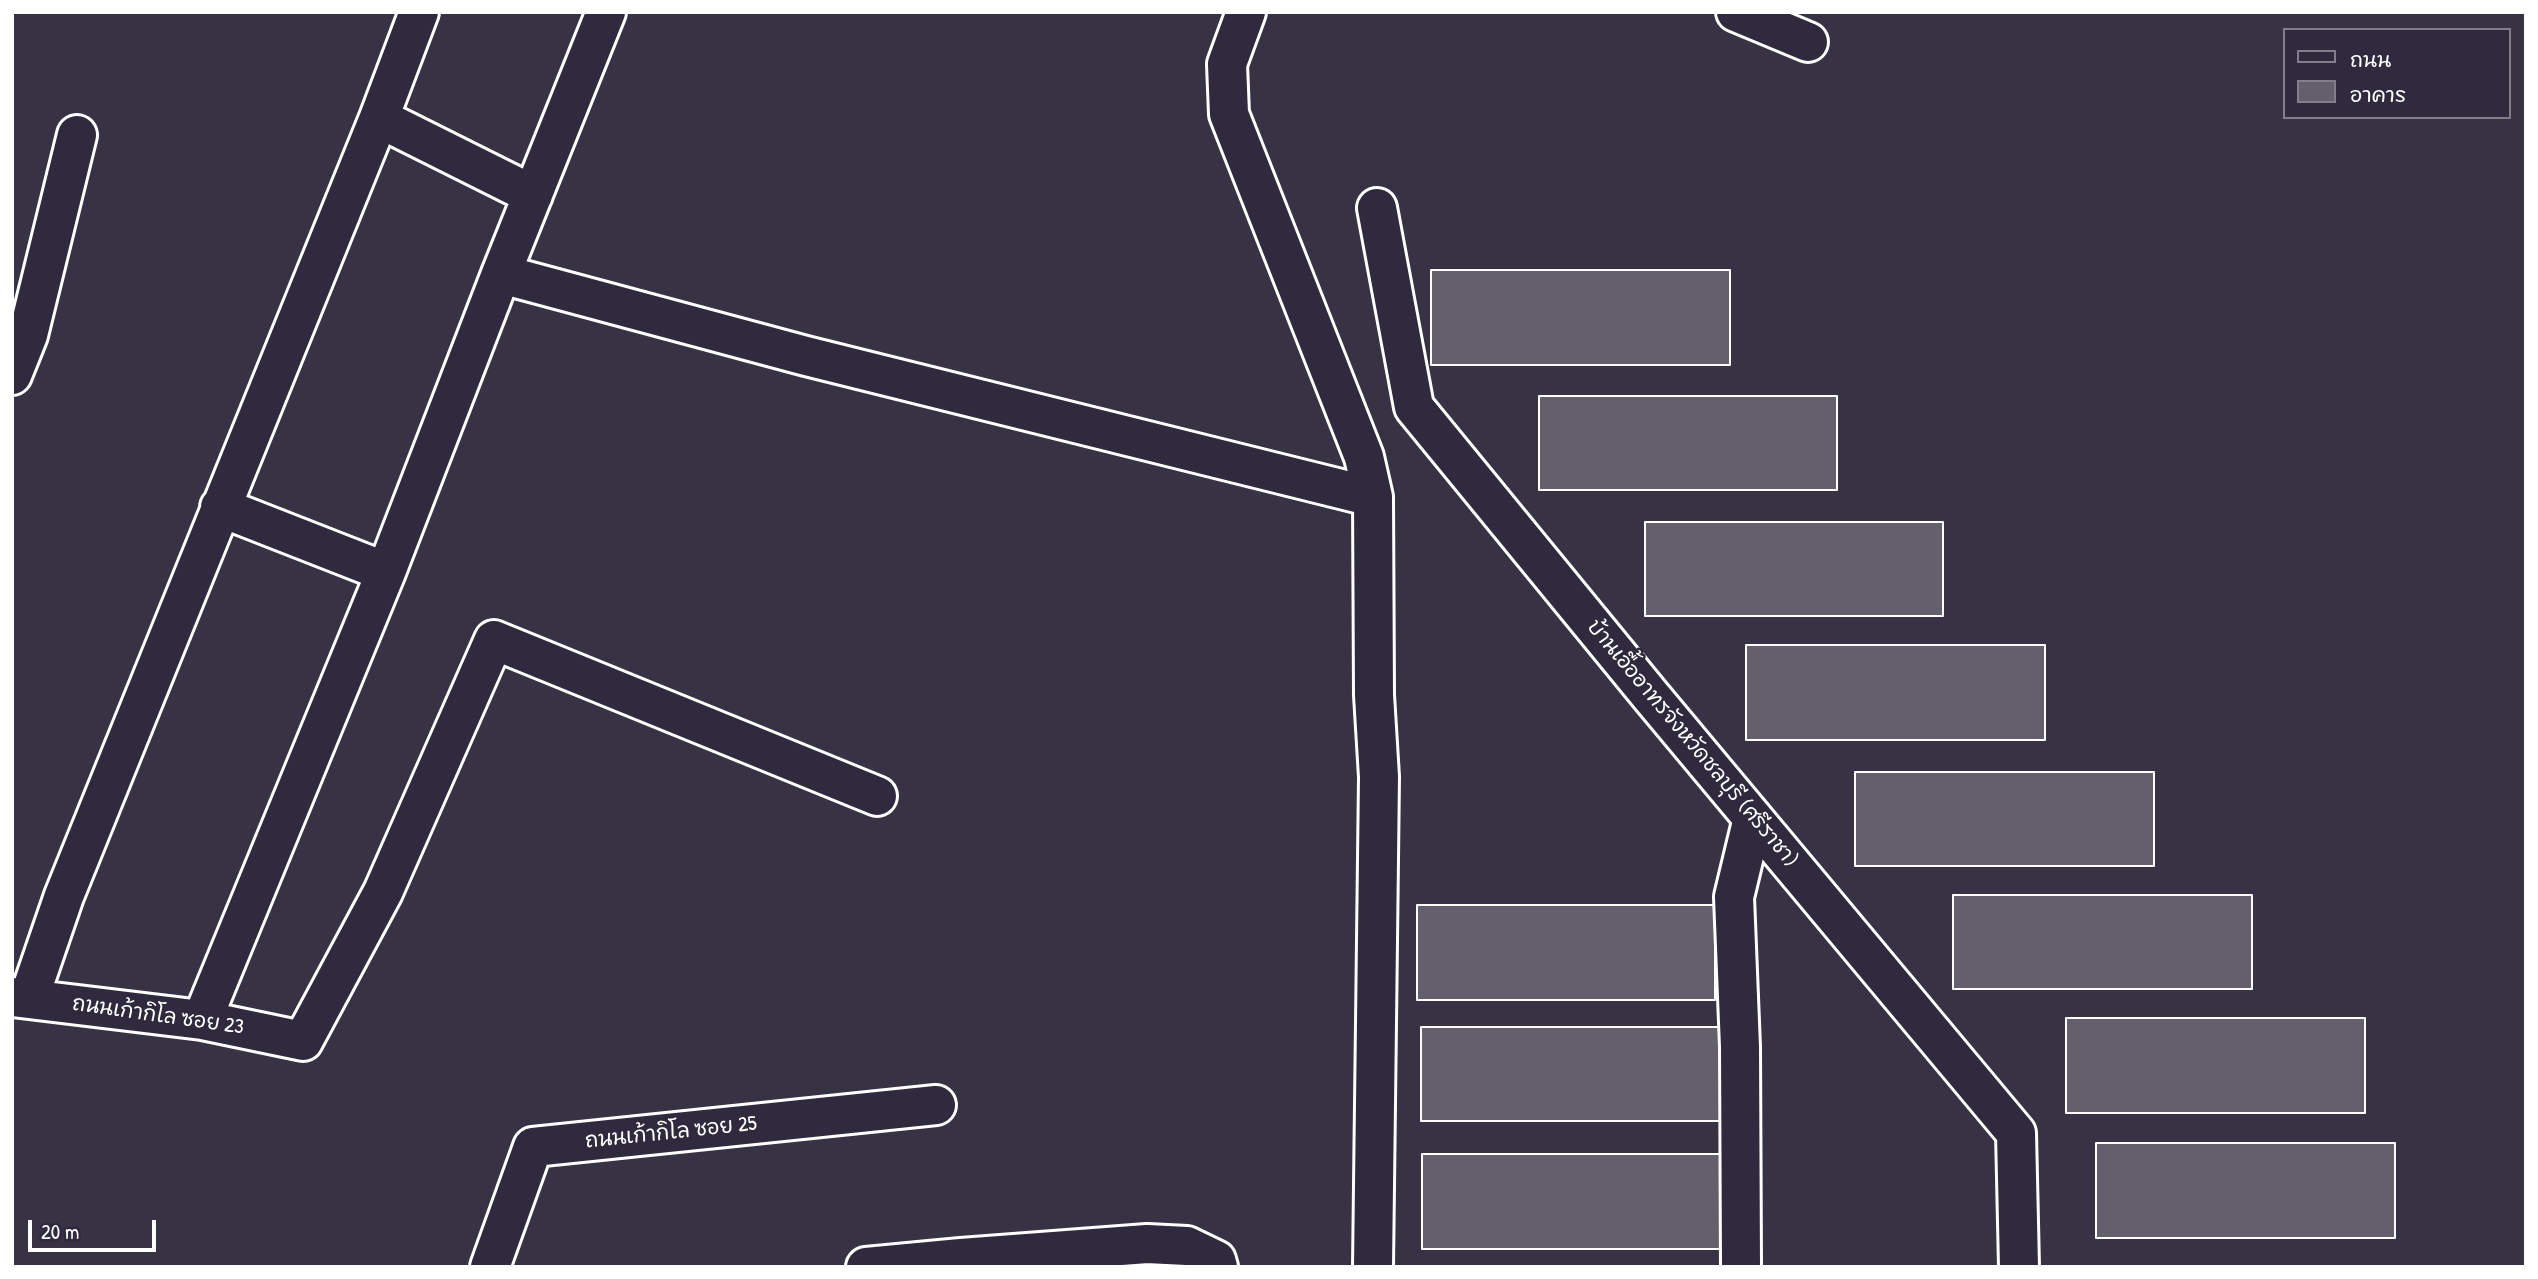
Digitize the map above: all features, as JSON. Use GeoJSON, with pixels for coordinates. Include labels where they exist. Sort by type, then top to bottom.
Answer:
{"type":"FeatureCollection","features":[{"type":"Feature","properties":{"kind":"street"},"geometry":{"type":"LineString","coordinates":[[20,998],[64,896],[379,118],[419,12]]}},
{"type":"Feature","properties":{"kind":"street"},"geometry":{"type":"LineString","coordinates":[[202,1020],[386,572],[501,274],[607,12]]}},
{"type":"Feature","properties":{"kind":"street"},"geometry":{"type":"LineString","coordinates":[[1246,12],[1227,64],[1229,114],[1364,457],[1373,497],[1374,695],[1379,777],[1373,1267]]}},
{"type":"Feature","properties":{"kind":"street"},"geometry":{"type":"LineString","coordinates":[[1736,12],[1808,41]]}},
{"type":"Feature","properties":{"kind":"street"},"geometry":{"type":"LineString","coordinates":[[379,118],[533,195]]}},
{"type":"Feature","properties":{"kind":"street"},"geometry":{"type":"LineString","coordinates":[[12,375],[28,335],[77,135]]}},
{"type":"Feature","properties":{"kind":"street","name":"บ้านเอื้ออาทรจังหวัดชลบุรี (ศรีราชา)"},"geometry":{"type":"LineString","coordinates":[[1377,208],[1414,407],[2015,1133],[2018,1267]]}},
{"type":"Feature","properties":{"kind":"street"},"geometry":{"type":"LineString","coordinates":[[501,274],[819,359],[1373,497]]}},
{"type":"Feature","properties":{"kind":"street"},"geometry":{"type":"LineString","coordinates":[[220,507],[386,572]]}},
{"type":"Feature","properties":{"kind":"street","name":"ถนนเก้ากิโล ซอย 23"},"geometry":{"type":"LineString","coordinates":[[20,998],[202,1020],[303,1041],[383,892],[494,640],[877,796]]}},
{"type":"Feature","properties":{"kind":"street"},"geometry":{"type":"LineString","coordinates":[[1741,1267],[1740,1047],[1734,897],[1753,818]]}},
{"type":"Feature","properties":{"kind":"street","name":"ถนนเก้ากิโล ซอย 25"},"geometry":{"type":"LineString","coordinates":[[490,1267],[533,1147],[936,1105]]}},
{"type":"Feature","properties":{"kind":"street"},"geometry":{"type":"LineString","coordinates":[[866,1267],[961,1263],[1147,1244],[1187,1246],[1216,1260],[1218,1267]]}},
{"type":"Feature","properties":{"kind":"building"},"geometry":{"type":"Polygon","coordinates":[[[1431,270],[1730,270],[1730,365],[1431,365],[1431,270]]]}},
{"type":"Feature","properties":{"kind":"building"},"geometry":{"type":"Polygon","coordinates":[[[1539,396],[1837,396],[1837,490],[1539,490],[1539,396]]]}},
{"type":"Feature","properties":{"kind":"building"},"geometry":{"type":"Polygon","coordinates":[[[1645,522],[1943,522],[1943,616],[1645,616],[1645,522]]]}},
{"type":"Feature","properties":{"kind":"building"},"geometry":{"type":"Polygon","coordinates":[[[1746,645],[2045,645],[2045,740],[1746,740],[1746,645]]]}},
{"type":"Feature","properties":{"kind":"building"},"geometry":{"type":"Polygon","coordinates":[[[1855,772],[2154,772],[2154,866],[1855,866],[1855,772]]]}},
{"type":"Feature","properties":{"kind":"building"},"geometry":{"type":"Polygon","coordinates":[[[1953,895],[2252,895],[2252,989],[1953,989],[1953,895]]]}},
{"type":"Feature","properties":{"kind":"building"},"geometry":{"type":"Polygon","coordinates":[[[1417,905],[1715,905],[1715,1000],[1417,1000],[1417,905]]]}},
{"type":"Feature","properties":{"kind":"building"},"geometry":{"type":"Polygon","coordinates":[[[2066,1018],[2365,1018],[2365,1113],[2066,1113],[2066,1018]]]}},
{"type":"Feature","properties":{"kind":"building"},"geometry":{"type":"Polygon","coordinates":[[[1421,1027],[1720,1027],[1720,1121],[1421,1121],[1421,1027]]]}},
{"type":"Feature","properties":{"kind":"building"},"geometry":{"type":"Polygon","coordinates":[[[2096,1143],[2395,1143],[2395,1238],[2096,1238],[2096,1143]]]}},
{"type":"Feature","properties":{"kind":"building"},"geometry":{"type":"Polygon","coordinates":[[[1422,1154],[1721,1154],[1721,1249],[1422,1249],[1422,1154]]]}}]}
